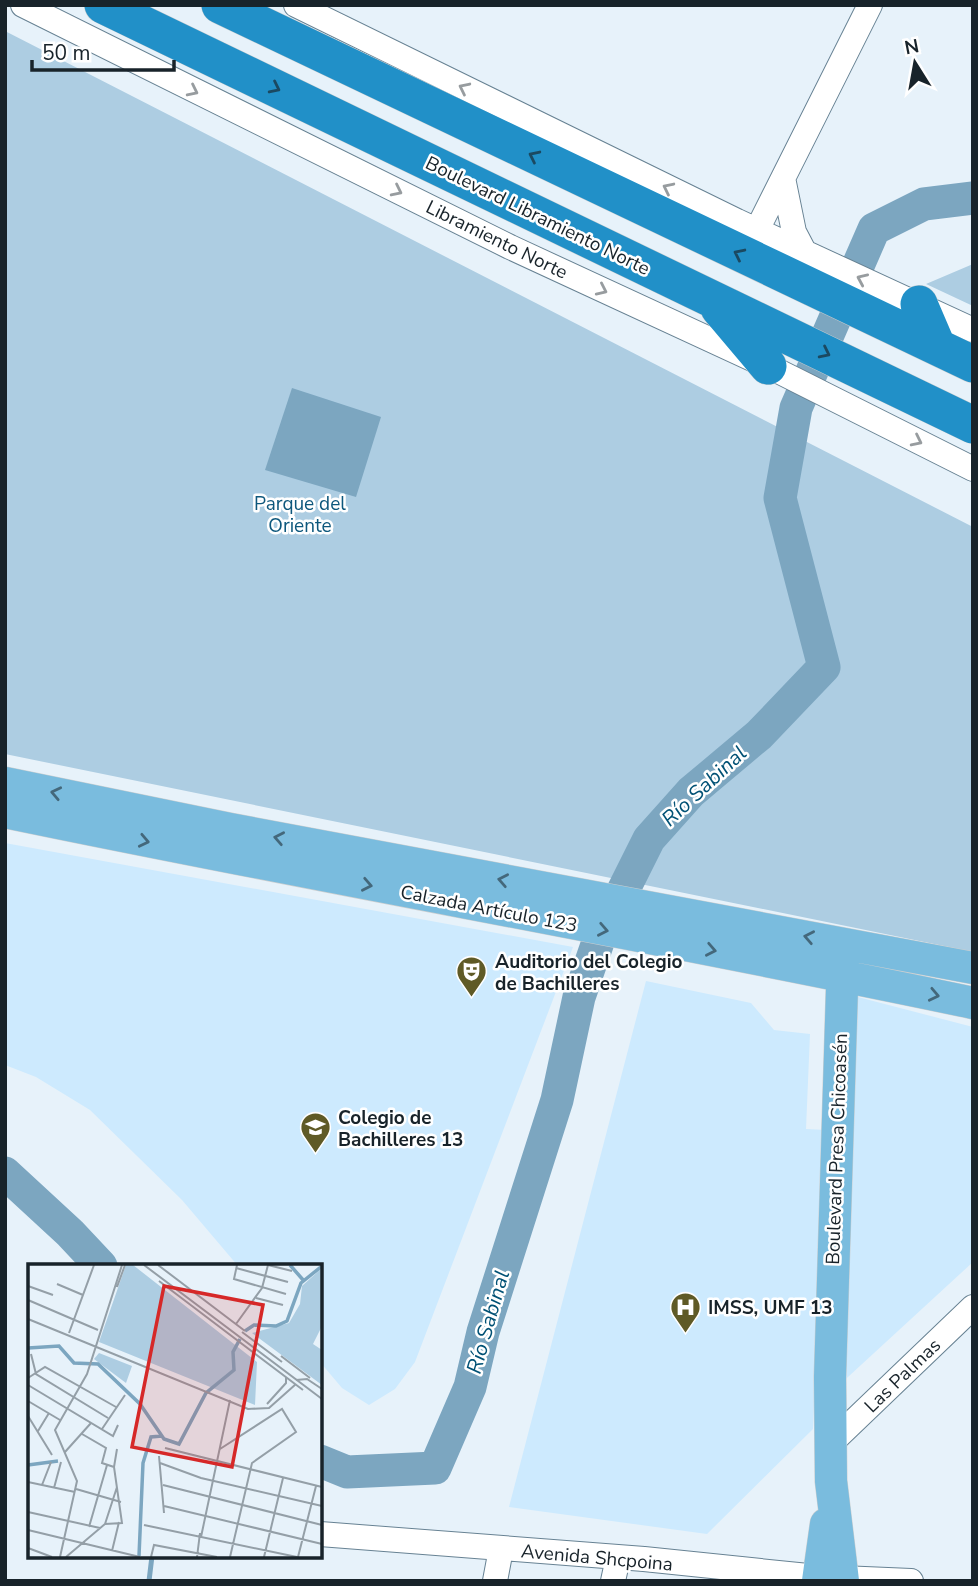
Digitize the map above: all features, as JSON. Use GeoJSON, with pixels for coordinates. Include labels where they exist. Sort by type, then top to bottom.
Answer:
{"type":"FeatureCollection","features":[{"type":"Feature","properties":{"kind":"highway","name":"Boulevard Libramiento Norte"},"geometry":{"type":"LineString","coordinates":[[103,5],[973,425]]}},
{"type":"Feature","properties":{"kind":"highway"},"geometry":{"type":"LineString","coordinates":[[220,5],[904,309],[937,346],[973,364]]}},
{"type":"Feature","properties":{"kind":"highway"},"geometry":{"type":"LineString","coordinates":[[712,299],[773,368]]}},
{"type":"Feature","properties":{"kind":"main road","name":"Calzada Artículo 123"},"geometry":{"type":"LineString","coordinates":[[5,783],[230,829],[566,907],[646,922],[844,944],[973,968]]}},
{"type":"Feature","properties":{"kind":"main road","name":"Calzada Artículo 123"},"geometry":{"type":"LineString","coordinates":[[5,812],[229,859],[566,907]]}},
{"type":"Feature","properties":{"kind":"main road","name":"Calzada Artículo 123"},"geometry":{"type":"LineString","coordinates":[[646,922],[841,975],[973,1003]]}},
{"type":"Feature","properties":{"kind":"main road","name":"Boulevard Presa Chicoasén"},"geometry":{"type":"LineString","coordinates":[[831,1579],[830,1377],[844,944]]}},
{"type":"Feature","properties":{"kind":"street","name":"Libramiento Norte"},"geometry":{"type":"LineString","coordinates":[[23,5],[510,247],[773,368],[973,469]]}},
{"type":"Feature","properties":{"kind":"street"},"geometry":{"type":"LineString","coordinates":[[296,5],[757,230],[808,265]]}},
{"type":"Feature","properties":{"kind":"street"},"geometry":{"type":"LineString","coordinates":[[757,230],[870,5]]}},
{"type":"Feature","properties":{"kind":"street"},"geometry":{"type":"LineString","coordinates":[[783,177],[794,232],[808,265]]}},
{"type":"Feature","properties":{"kind":"street"},"geometry":{"type":"LineString","coordinates":[[904,309],[973,330]]}},
{"type":"Feature","properties":{"kind":"street","name":"Las Palmas"},"geometry":{"type":"LineString","coordinates":[[831,1443],[973,1307]]}},
{"type":"Feature","properties":{"kind":"street","name":"Avenida Shcpoina"},"geometry":{"type":"LineString","coordinates":[[322,1534],[501,1549],[615,1570],[911,1581]]}},
{"type":"Feature","properties":{"kind":"street"},"geometry":{"type":"LineString","coordinates":[[495,1581],[501,1549]]}},
{"type":"Feature","properties":{"kind":"shaded area"},"geometry":{"type":"Polygon","coordinates":[[[292,388],[381,417],[356,497],[265,470],[292,388]]]}},
{"type":"Feature","properties":{"kind":"shaded area","name":"Colegio de Bachilleres 13"},"geometry":{"type":"Polygon","coordinates":[[[5,843],[573,947],[415,1362],[395,1389],[369,1405],[342,1388],[322,1364],[322,1264],[236,1264],[182,1200],[90,1110],[36,1077],[5,1065],[5,843]]]}},
{"type":"Feature","properties":{"kind":"shaded area","name":"IMSS, UMF 13"},"geometry":{"type":"Polygon","coordinates":[[[646,981],[751,1003],[774,1030],[810,1034],[806,1129],[826,1130],[813,1429],[707,1534],[509,1507],[646,981]]]}},
{"type":"Feature","properties":{"kind":"shaded area"},"geometry":{"type":"Polygon","coordinates":[[[854,996],[973,1027],[973,1262],[836,1388],[854,996]]]}},
{"type":"Feature","properties":{"kind":"green space","name":"Parque del Oriente"},"geometry":{"type":"Polygon","coordinates":[[[5,31],[973,527],[973,952],[5,754],[5,31]]]}},
{"type":"Feature","properties":{"kind":"green space"},"geometry":{"type":"Polygon","coordinates":[[[973,264],[973,306],[926,284],[973,264]]]}},
{"type":"Feature","properties":{"kind":"waterway","name":"Río Sabinal"},"geometry":{"type":"LineString","coordinates":[[322,1462],[347,1472],[435,1468],[470,1387],[483,1332],[557,1100],[579,997],[599,939],[649,839],[691,792],[759,735],[824,667],[780,498],[796,408],[874,229],[924,204],[973,198]]}},
{"type":"Feature","properties":{"kind":"waterway","name":"Río Sabinal"},"geometry":{"type":"LineString","coordinates":[[5,1173],[99,1264]]}},
{"type":"Feature","properties":{"kind":"waterway"},"geometry":{"type":"LineString","coordinates":[[149,1581],[152,1558]]}},
{"type":"Feature","properties":{"kind":"place","name":"Auditorio del Colegio de Bachilleres"},"geometry":{"type":"Point","coordinates":[472,999]}},
{"type":"Feature","properties":{"kind":"place","name":"Colegio de Bachilleres 13"},"geometry":{"type":"Point","coordinates":[315,1155]}},
{"type":"Feature","properties":{"kind":"place","name":"IMSS, UMF 13"},"geometry":{"type":"Point","coordinates":[685,1334]}}]}
